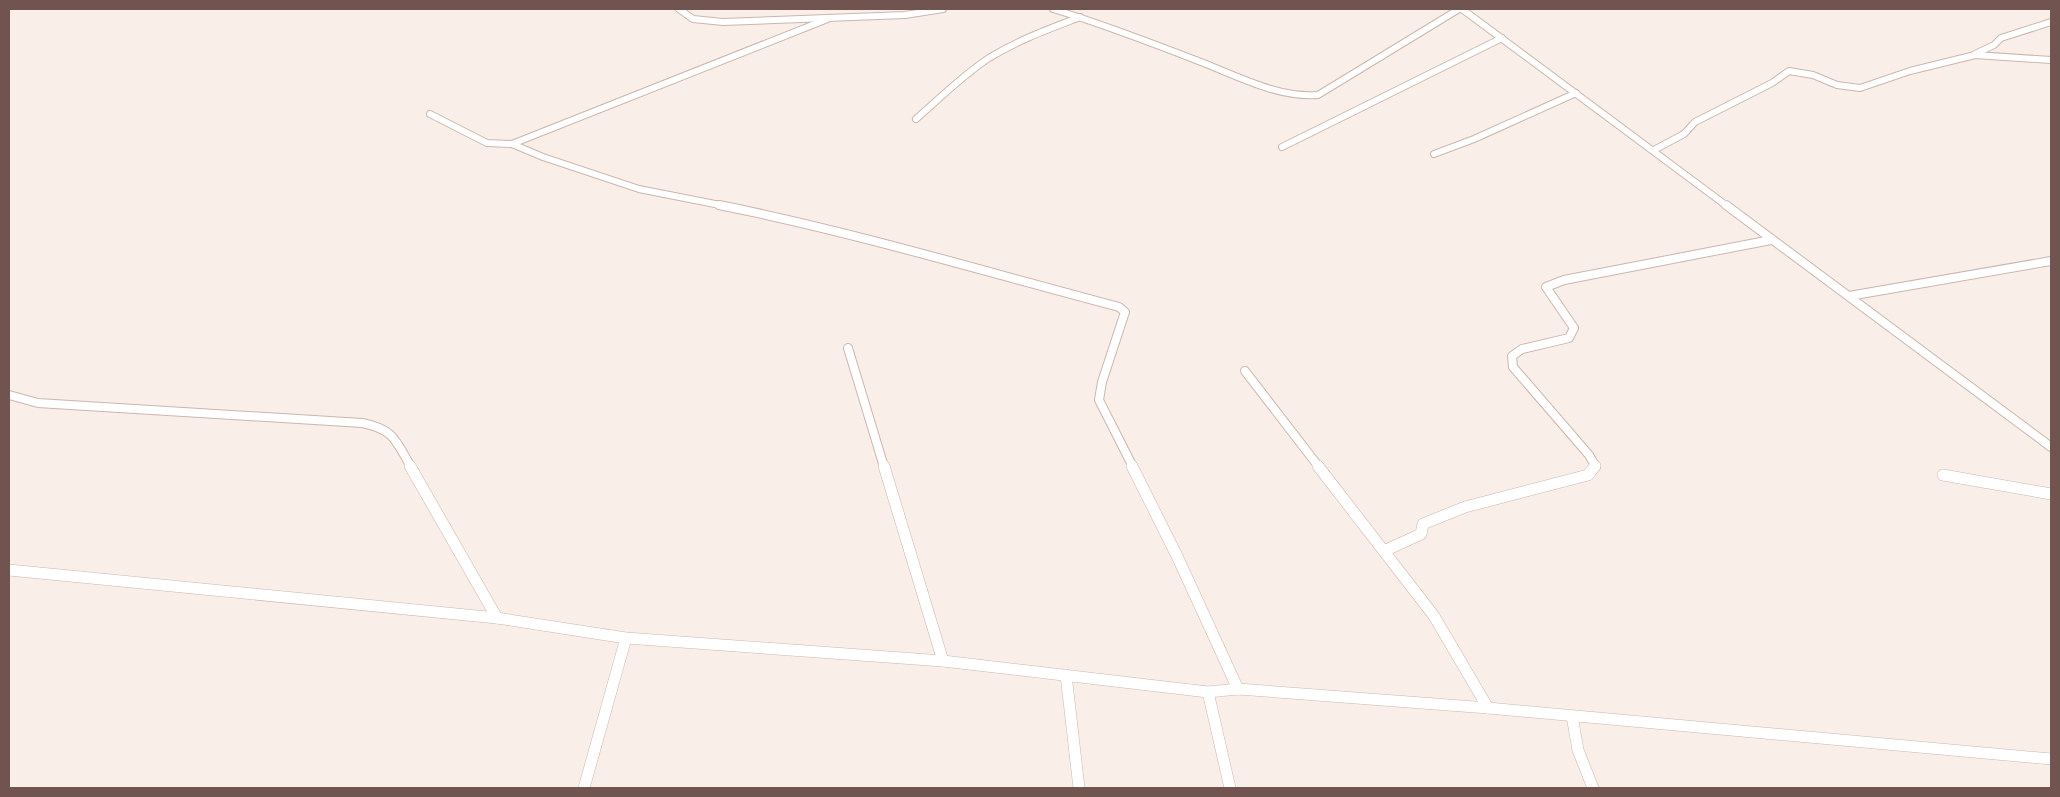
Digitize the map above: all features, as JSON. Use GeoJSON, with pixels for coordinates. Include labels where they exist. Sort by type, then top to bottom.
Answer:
{"type":"FeatureCollection","features":[{"type":"Feature","properties":{"kind":"street"},"geometry":{"type":"LineString","coordinates":[[679,9],[688,17],[710,22],[905,15],[943,9]]}},
{"type":"Feature","properties":{"kind":"street"},"geometry":{"type":"LineString","coordinates":[[1053,9],[1080,17],[1274,90],[1299,96],[1318,94],[1460,9],[1654,150],[1701,188],[2051,447]]}},
{"type":"Feature","properties":{"kind":"street"},"geometry":{"type":"LineString","coordinates":[[916,119],[979,65],[997,53],[1012,44],[1080,17]]}},
{"type":"Feature","properties":{"kind":"street"},"geometry":{"type":"LineString","coordinates":[[512,144],[830,18]]}},
{"type":"Feature","properties":{"kind":"street"},"geometry":{"type":"LineString","coordinates":[[1654,150],[1684,134],[1695,122],[1772,84],[1789,71],[1813,75],[1836,85],[1860,88],[1910,71],[1975,54],[1985,50],[2001,38],[2051,22]]}},
{"type":"Feature","properties":{"kind":"street"},"geometry":{"type":"LineString","coordinates":[[1282,147],[1502,38]]}},
{"type":"Feature","properties":{"kind":"street"},"geometry":{"type":"LineString","coordinates":[[1975,54],[2051,60]]}},
{"type":"Feature","properties":{"kind":"street"},"geometry":{"type":"LineString","coordinates":[[1434,154],[1474,139],[1576,93]]}},
{"type":"Feature","properties":{"kind":"street"},"geometry":{"type":"LineString","coordinates":[[430,114],[487,143],[512,144],[543,157],[639,189],[739,209],[933,255],[968,267],[1120,307],[1125,312],[1102,382],[1099,400],[1177,556],[1238,689]]}},
{"type":"Feature","properties":{"kind":"street"},"geometry":{"type":"LineString","coordinates":[[1384,551],[1421,534],[1423,524],[1464,508],[1588,475],[1596,467],[1589,455],[1513,367],[1512,356],[1522,349],[1569,338],[1574,328],[1569,317],[1550,298],[1546,287],[1564,280],[1771,240]]}},
{"type":"Feature","properties":{"kind":"street"},"geometry":{"type":"LineString","coordinates":[[1849,296],[2051,260]]}},
{"type":"Feature","properties":{"kind":"street"},"geometry":{"type":"LineString","coordinates":[[848,348],[943,662]]}},
{"type":"Feature","properties":{"kind":"street"},"geometry":{"type":"LineString","coordinates":[[1246,371],[1434,616],[1488,708]]}},
{"type":"Feature","properties":{"kind":"street"},"geometry":{"type":"LineString","coordinates":[[9,395],[38,403],[283,417],[378,426],[394,436],[497,618]]}},
{"type":"Feature","properties":{"kind":"street"},"geometry":{"type":"LineString","coordinates":[[1943,475],[2051,494]]}},
{"type":"Feature","properties":{"kind":"street"},"geometry":{"type":"LineString","coordinates":[[9,570],[497,618],[626,638],[943,662],[1208,692],[1238,689],[1488,708],[2051,758]]}},
{"type":"Feature","properties":{"kind":"street"},"geometry":{"type":"LineString","coordinates":[[584,788],[626,638]]}},
{"type":"Feature","properties":{"kind":"street"},"geometry":{"type":"LineString","coordinates":[[1066,675],[1079,788]]}},
{"type":"Feature","properties":{"kind":"street"},"geometry":{"type":"LineString","coordinates":[[1208,692],[1230,788]]}},
{"type":"Feature","properties":{"kind":"street"},"geometry":{"type":"LineString","coordinates":[[1572,716],[1578,750],[1593,788]]}}]}
